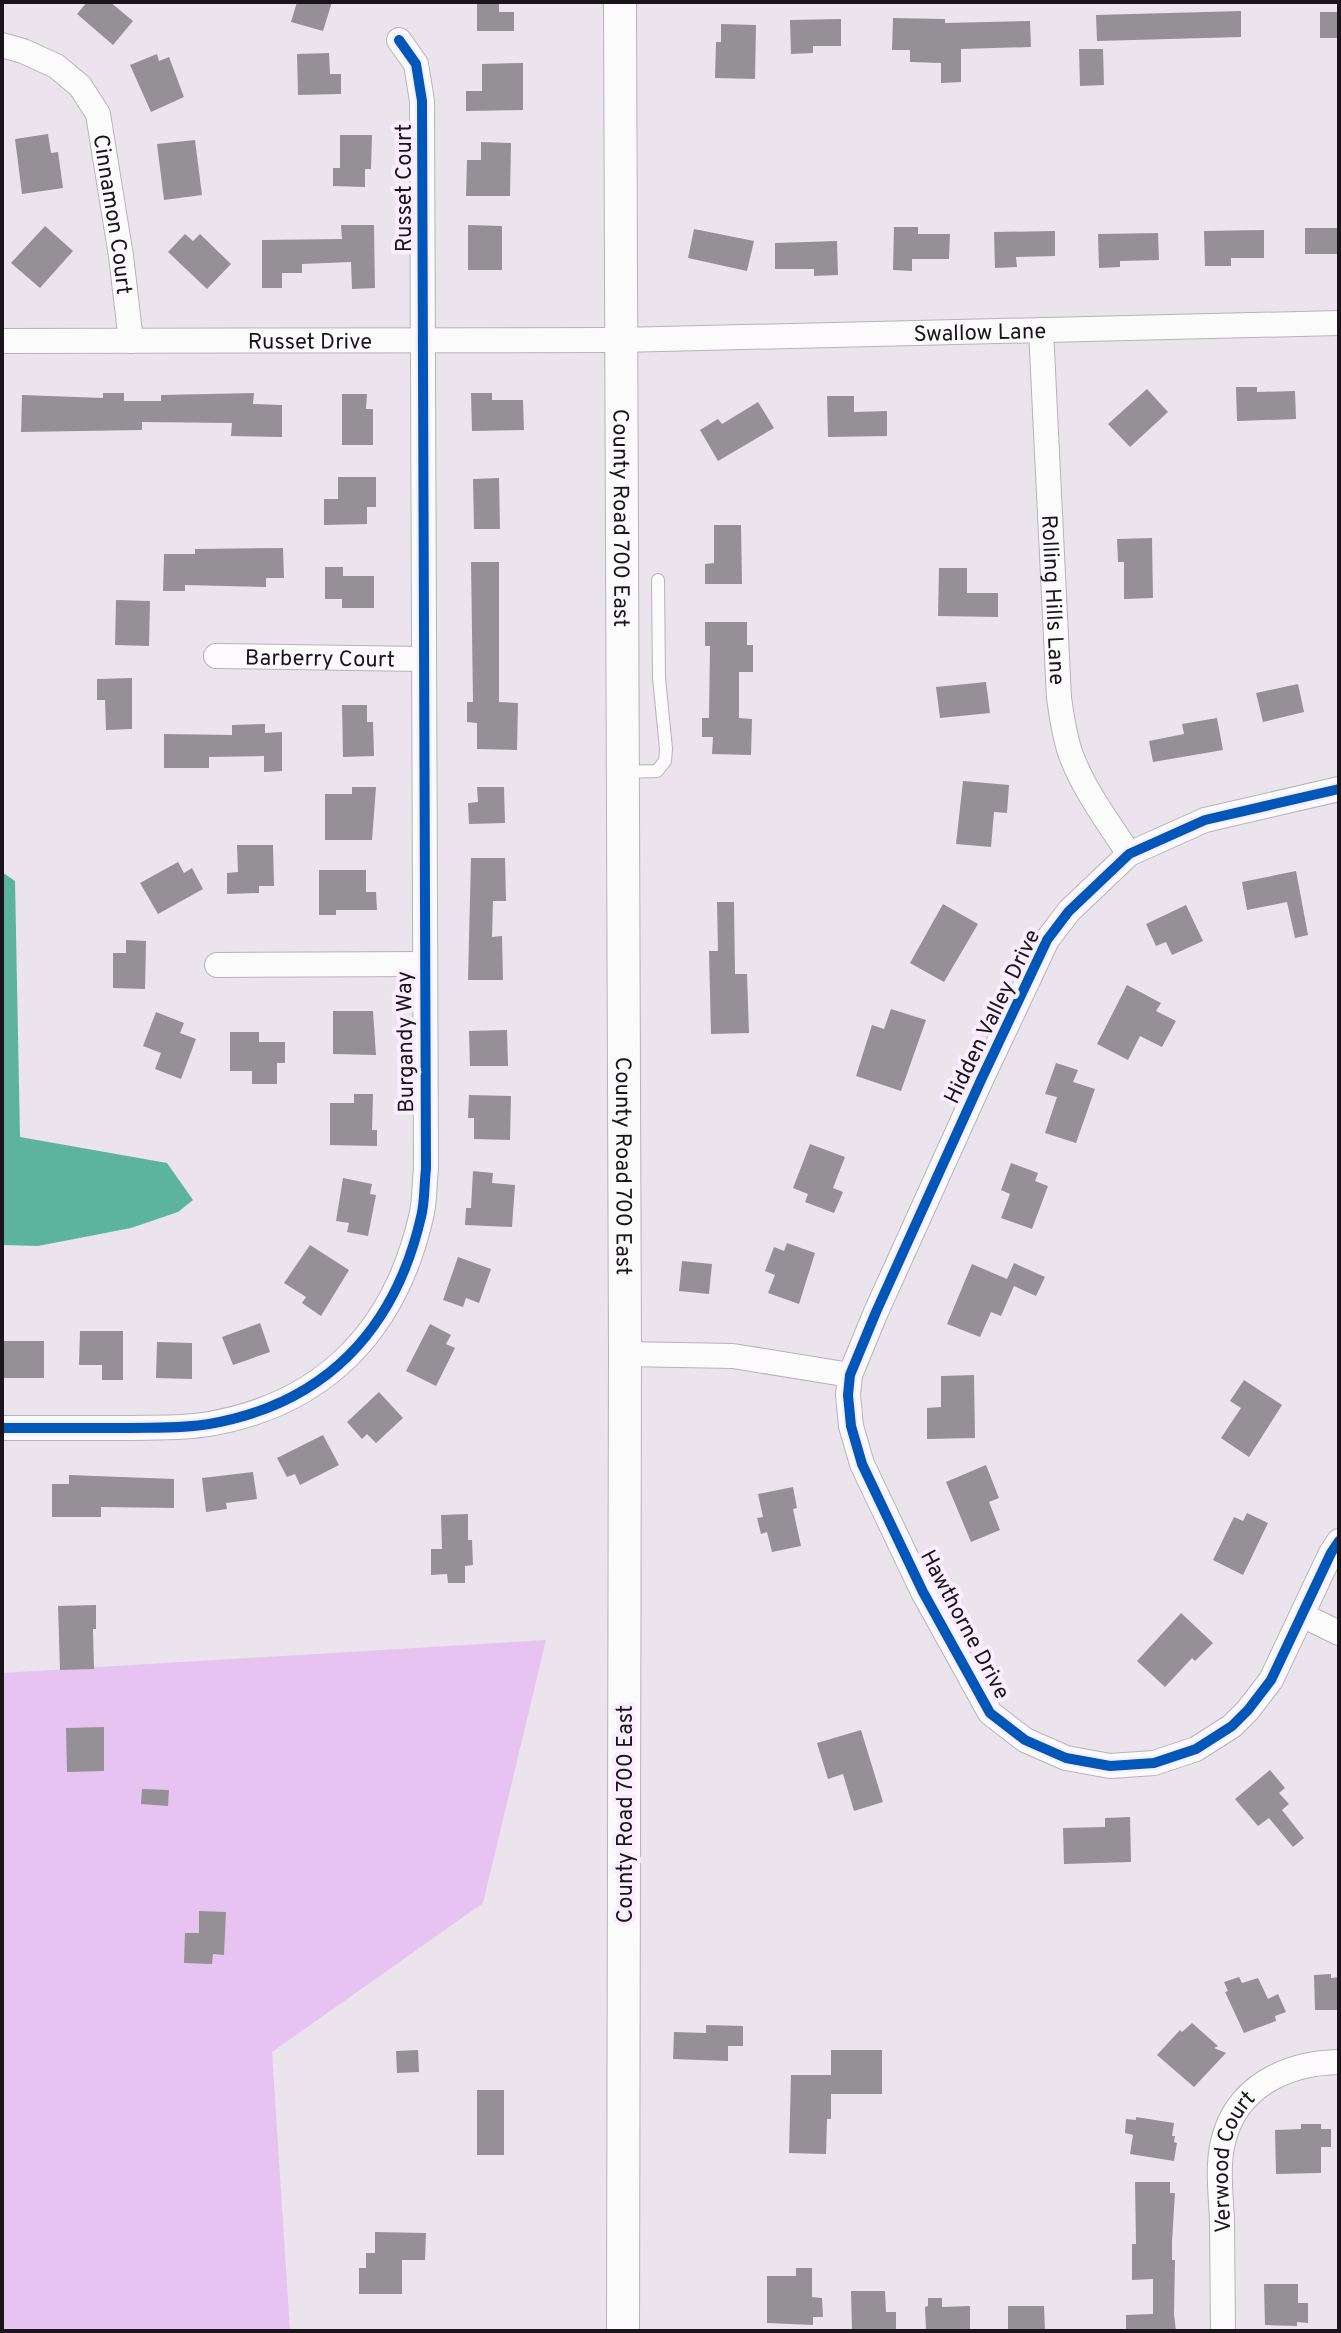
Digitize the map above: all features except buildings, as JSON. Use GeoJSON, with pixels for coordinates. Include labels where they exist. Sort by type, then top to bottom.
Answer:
{"type":"FeatureCollection","features":[{"type":"Feature","properties":{"kind":"main road","name":"County Road 700 East"},"geometry":{"type":"LineString","coordinates":[[620,2],[625,1354],[623,2331]]}},
{"type":"Feature","properties":{"kind":"street","name":"Russet Court"},"geometry":{"type":"LineString","coordinates":[[399,40],[416,64],[422,101],[424,341]]}},
{"type":"Feature","properties":{"kind":"street","name":"Cinnamon Court"},"geometry":{"type":"LineString","coordinates":[[2,45],[56,66],[80,86],[98,114],[131,341]]}},
{"type":"Feature","properties":{"kind":"street","name":"Swallow Lane"},"geometry":{"type":"LineString","coordinates":[[620,340],[1339,323]]}},
{"type":"Feature","properties":{"kind":"street","name":"Rolling Hills Lane"},"geometry":{"type":"LineString","coordinates":[[1041,330],[1059,698],[1064,729],[1084,784],[1129,854]]}},
{"type":"Feature","properties":{"kind":"street","name":"Russet Drive"},"geometry":{"type":"LineString","coordinates":[[2,341],[620,340]]}},
{"type":"Feature","properties":{"kind":"street","name":"Burgandy Way"},"geometry":{"type":"LineString","coordinates":[[2,1428],[188,1426],[230,1420],[275,1407],[314,1384],[351,1353],[379,1320],[410,1261],[422,1216],[426,1169],[422,659],[424,341]]}},
{"type":"Feature","properties":{"kind":"street","name":"Barberry Court"},"geometry":{"type":"LineString","coordinates":[[216,656],[422,659]]}},
{"type":"Feature","properties":{"kind":"street","name":"Hidden Valley Drive"},"geometry":{"type":"LineString","coordinates":[[850,1375],[941,1167],[1047,940],[1069,911],[1129,854],[1205,820],[1339,789]]}},
{"type":"Feature","properties":{"kind":"street"},"geometry":{"type":"LineString","coordinates":[[217,965],[424,964]]}},
{"type":"Feature","properties":{"kind":"street"},"geometry":{"type":"LineString","coordinates":[[625,1354],[733,1356],[850,1375]]}},
{"type":"Feature","properties":{"kind":"street","name":"Hawthorne Drive"},"geometry":{"type":"LineString","coordinates":[[850,1375],[848,1409],[855,1445],[923,1592],[990,1713],[1045,1751],[1087,1764],[1132,1766],[1175,1758],[1196,1749],[1232,1726],[1262,1693],[1339,1541]]}},
{"type":"Feature","properties":{"kind":"street"},"geometry":{"type":"LineString","coordinates":[[1302,1615],[1339,1633]]}},
{"type":"Feature","properties":{"kind":"street","name":"Verwood Court"},"geometry":{"type":"LineString","coordinates":[[1223,2331],[1221,2152],[1230,2121],[1246,2099],[1273,2077],[1297,2066],[1339,2062]]}},
{"type":"Feature","properties":{"kind":"lane"},"geometry":{"type":"LineString","coordinates":[[622,772],[641,774],[657,771],[665,761],[659,678],[658,580]]}},
{"type":"Feature","properties":{"kind":"shaded area"},"geometry":{"type":"Polygon","coordinates":[[[2,872],[15,881],[20,1137],[167,1163],[193,1200],[178,1212],[131,1228],[38,1246],[2,1245],[2,872]]]}},
{"type":"Feature","properties":{"kind":"shaded area"},"geometry":{"type":"Polygon","coordinates":[[[546,1640],[483,1903],[272,2052],[290,2331],[2,2331],[2,1673],[546,1640]]]}},
{"type":"Feature","properties":{"kind":"cycle path"},"geometry":{"type":"LineString","coordinates":[[2,1428],[198,1426],[250,1414],[287,1399],[320,1380],[349,1355],[373,1327],[393,1294],[409,1258],[421,1217],[426,1169],[422,101],[416,64],[399,40]]}},
{"type":"Feature","properties":{"kind":"cycle path"},"geometry":{"type":"LineString","coordinates":[[1339,789],[1205,820],[1129,854],[1069,911],[1047,940],[981,1080],[876,1312],[850,1375],[848,1395],[851,1426],[862,1464],[923,1592],[990,1713],[1025,1740],[1066,1758],[1110,1766],[1154,1763],[1196,1749],[1232,1726],[1271,1680],[1339,1541]]}}]}
